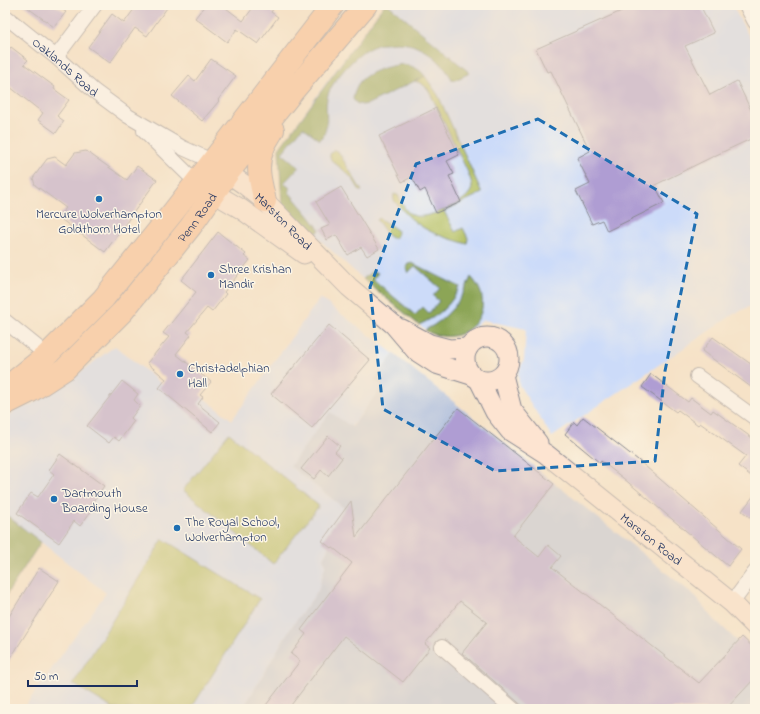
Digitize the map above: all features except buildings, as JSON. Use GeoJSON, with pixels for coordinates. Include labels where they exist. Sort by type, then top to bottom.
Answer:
{"type":"FeatureCollection","features":[{"type":"Feature","properties":{"kind":"highway","name":"Penn Road"},"geometry":{"type":"LineString","coordinates":[[5,393],[17,379],[47,354],[103,299],[205,187],[333,5]]}},
{"type":"Feature","properties":{"kind":"highway","name":"Penn Road"},"geometry":{"type":"LineString","coordinates":[[220,167],[293,91],[366,5]]}},
{"type":"Feature","properties":{"kind":"highway"},"geometry":{"type":"LineString","coordinates":[[265,201],[259,175],[262,150],[293,91]]}},
{"type":"Feature","properties":{"kind":"highway","name":"Penn Road"},"geometry":{"type":"LineString","coordinates":[[5,404],[65,369],[123,311],[191,226],[205,187]]}},
{"type":"Feature","properties":{"kind":"street"},"geometry":{"type":"LineString","coordinates":[[56,57],[95,5]]}},
{"type":"Feature","properties":{"kind":"street"},"geometry":{"type":"LineString","coordinates":[[746,5],[755,22]]}},
{"type":"Feature","properties":{"kind":"street","name":"Oaklands Road"},"geometry":{"type":"LineString","coordinates":[[5,16],[56,57],[94,91],[128,116],[183,148],[220,167]]}},
{"type":"Feature","properties":{"kind":"street","name":"Oaklands Road"},"geometry":{"type":"LineString","coordinates":[[128,116],[205,187]]}},
{"type":"Feature","properties":{"kind":"street","name":"Marston Road"},"geometry":{"type":"LineString","coordinates":[[220,167],[265,201],[349,287]]}},
{"type":"Feature","properties":{"kind":"street","name":"Marston Road"},"geometry":{"type":"LineString","coordinates":[[205,187],[241,209],[349,287],[394,325],[416,351],[436,364],[475,378],[492,381],[503,375],[512,410],[546,454]]}},
{"type":"Feature","properties":{"kind":"street"},"geometry":{"type":"LineString","coordinates":[[5,321],[47,354]]}},
{"type":"Feature","properties":{"kind":"street","name":"Marston Road"},"geometry":{"type":"LineString","coordinates":[[394,325],[430,344],[449,348],[468,348],[465,354],[467,369],[475,378],[495,412],[510,431],[546,454],[732,603],[755,626]]}},
{"type":"Feature","properties":{"kind":"street"},"geometry":{"type":"LineString","coordinates":[[468,348],[472,343],[483,337],[496,339],[502,342],[509,354],[510,361],[508,368],[503,375]]}},
{"type":"Feature","properties":{"kind":"street"},"geometry":{"type":"LineString","coordinates":[[697,376],[755,418]]}},
{"type":"Feature","properties":{"kind":"street"},"geometry":{"type":"LineString","coordinates":[[732,603],[755,572]]}},
{"type":"Feature","properties":{"kind":"street"},"geometry":{"type":"LineString","coordinates":[[442,647],[513,709]]}},
{"type":"Feature","properties":{"kind":"highlighted area"},"geometry":{"type":"Polygon","coordinates":[[[538,119],[697,214],[665,371],[655,461],[495,471],[383,409],[370,287],[416,164],[538,119]]]}},
{"type":"Feature","properties":{"kind":"shaded area"},"geometry":{"type":"Polygon","coordinates":[[[384,5],[732,5],[753,44],[755,43],[755,304],[734,314],[552,437],[519,385],[518,373],[524,360],[526,329],[484,320],[462,334],[445,337],[431,333],[363,279],[282,206],[279,149],[384,5]]]}},
{"type":"Feature","properties":{"kind":"shaded area","name":"The Royal School, Wolverhampton"},"geometry":{"type":"Polygon","coordinates":[[[320,298],[394,354],[374,380],[383,386],[351,427],[290,466],[344,508],[322,541],[329,547],[323,558],[326,564],[318,591],[290,629],[247,702],[241,709],[23,709],[106,593],[5,514],[5,419],[17,409],[29,406],[74,377],[115,346],[162,384],[166,379],[200,395],[232,420],[320,298]]]}},
{"type":"Feature","properties":{"kind":"shaded area"},"geometry":{"type":"Polygon","coordinates":[[[394,354],[694,595],[714,619],[755,658],[755,709],[241,709],[247,702],[290,629],[318,591],[326,564],[323,558],[329,547],[322,541],[344,508],[290,466],[330,412],[352,427],[382,386],[374,380],[394,354]]]}},
{"type":"Feature","properties":{"kind":"green space"},"geometry":{"type":"Polygon","coordinates":[[[384,5],[389,5],[470,73],[453,81],[441,64],[426,51],[408,44],[398,43],[376,45],[362,53],[344,70],[331,88],[328,95],[326,128],[320,140],[303,127],[282,153],[299,167],[284,183],[290,188],[289,192],[320,230],[314,235],[282,206],[279,149],[384,5]]]}},
{"type":"Feature","properties":{"kind":"green space"},"geometry":{"type":"Polygon","coordinates":[[[403,64],[415,68],[425,76],[368,104],[362,105],[356,103],[353,99],[354,93],[362,79],[372,72],[403,64]]]}},
{"type":"Feature","properties":{"kind":"green space"},"geometry":{"type":"Polygon","coordinates":[[[425,76],[438,95],[482,193],[444,211],[455,232],[463,228],[468,238],[467,244],[430,232],[415,222],[394,200],[394,194],[398,195],[404,207],[412,215],[429,215],[457,204],[470,193],[472,187],[468,172],[428,89],[421,83],[414,81],[425,76]]]}},
{"type":"Feature","properties":{"kind":"green space"},"geometry":{"type":"Polygon","coordinates":[[[334,150],[338,151],[362,191],[360,191],[347,173],[332,161],[330,154],[334,150]]]}},
{"type":"Feature","properties":{"kind":"green space"},"geometry":{"type":"Polygon","coordinates":[[[379,218],[397,230],[395,238],[388,236],[377,220],[379,218]]]}},
{"type":"Feature","properties":{"kind":"green space"},"geometry":{"type":"Polygon","coordinates":[[[412,263],[460,287],[452,300],[443,310],[433,318],[419,325],[363,279],[372,271],[378,273],[373,279],[415,315],[423,307],[429,313],[439,301],[433,296],[440,288],[415,266],[408,273],[406,268],[412,263]]]}},
{"type":"Feature","properties":{"kind":"green space"},"geometry":{"type":"Polygon","coordinates":[[[471,277],[480,290],[483,302],[480,314],[474,324],[464,332],[452,336],[439,336],[425,330],[441,320],[453,308],[459,301],[471,277]]]}},
{"type":"Feature","properties":{"kind":"green space"},"geometry":{"type":"Polygon","coordinates":[[[229,433],[319,506],[273,564],[183,490],[229,433]]]}},
{"type":"Feature","properties":{"kind":"green space"},"geometry":{"type":"Polygon","coordinates":[[[5,514],[41,542],[5,597],[5,514]]]}},
{"type":"Feature","properties":{"kind":"green space"},"geometry":{"type":"Polygon","coordinates":[[[163,539],[260,599],[191,709],[114,709],[73,684],[163,539]]]}},
{"type":"Feature","properties":{"kind":"place","name":"Mercure Wolverhampton Goldthorn Hotel"},"geometry":{"type":"Point","coordinates":[99,199]}},
{"type":"Feature","properties":{"kind":"place","name":"Shree Krishan Mandir"},"geometry":{"type":"Point","coordinates":[211,275]}},
{"type":"Feature","properties":{"kind":"place","name":"Christadelphian Hall"},"geometry":{"type":"Point","coordinates":[180,374]}},
{"type":"Feature","properties":{"kind":"place","name":"Dartmouth Boarding House"},"geometry":{"type":"Point","coordinates":[54,499]}},
{"type":"Feature","properties":{"kind":"place","name":"The Royal School, Wolverhampton"},"geometry":{"type":"Point","coordinates":[177,528]}}]}
